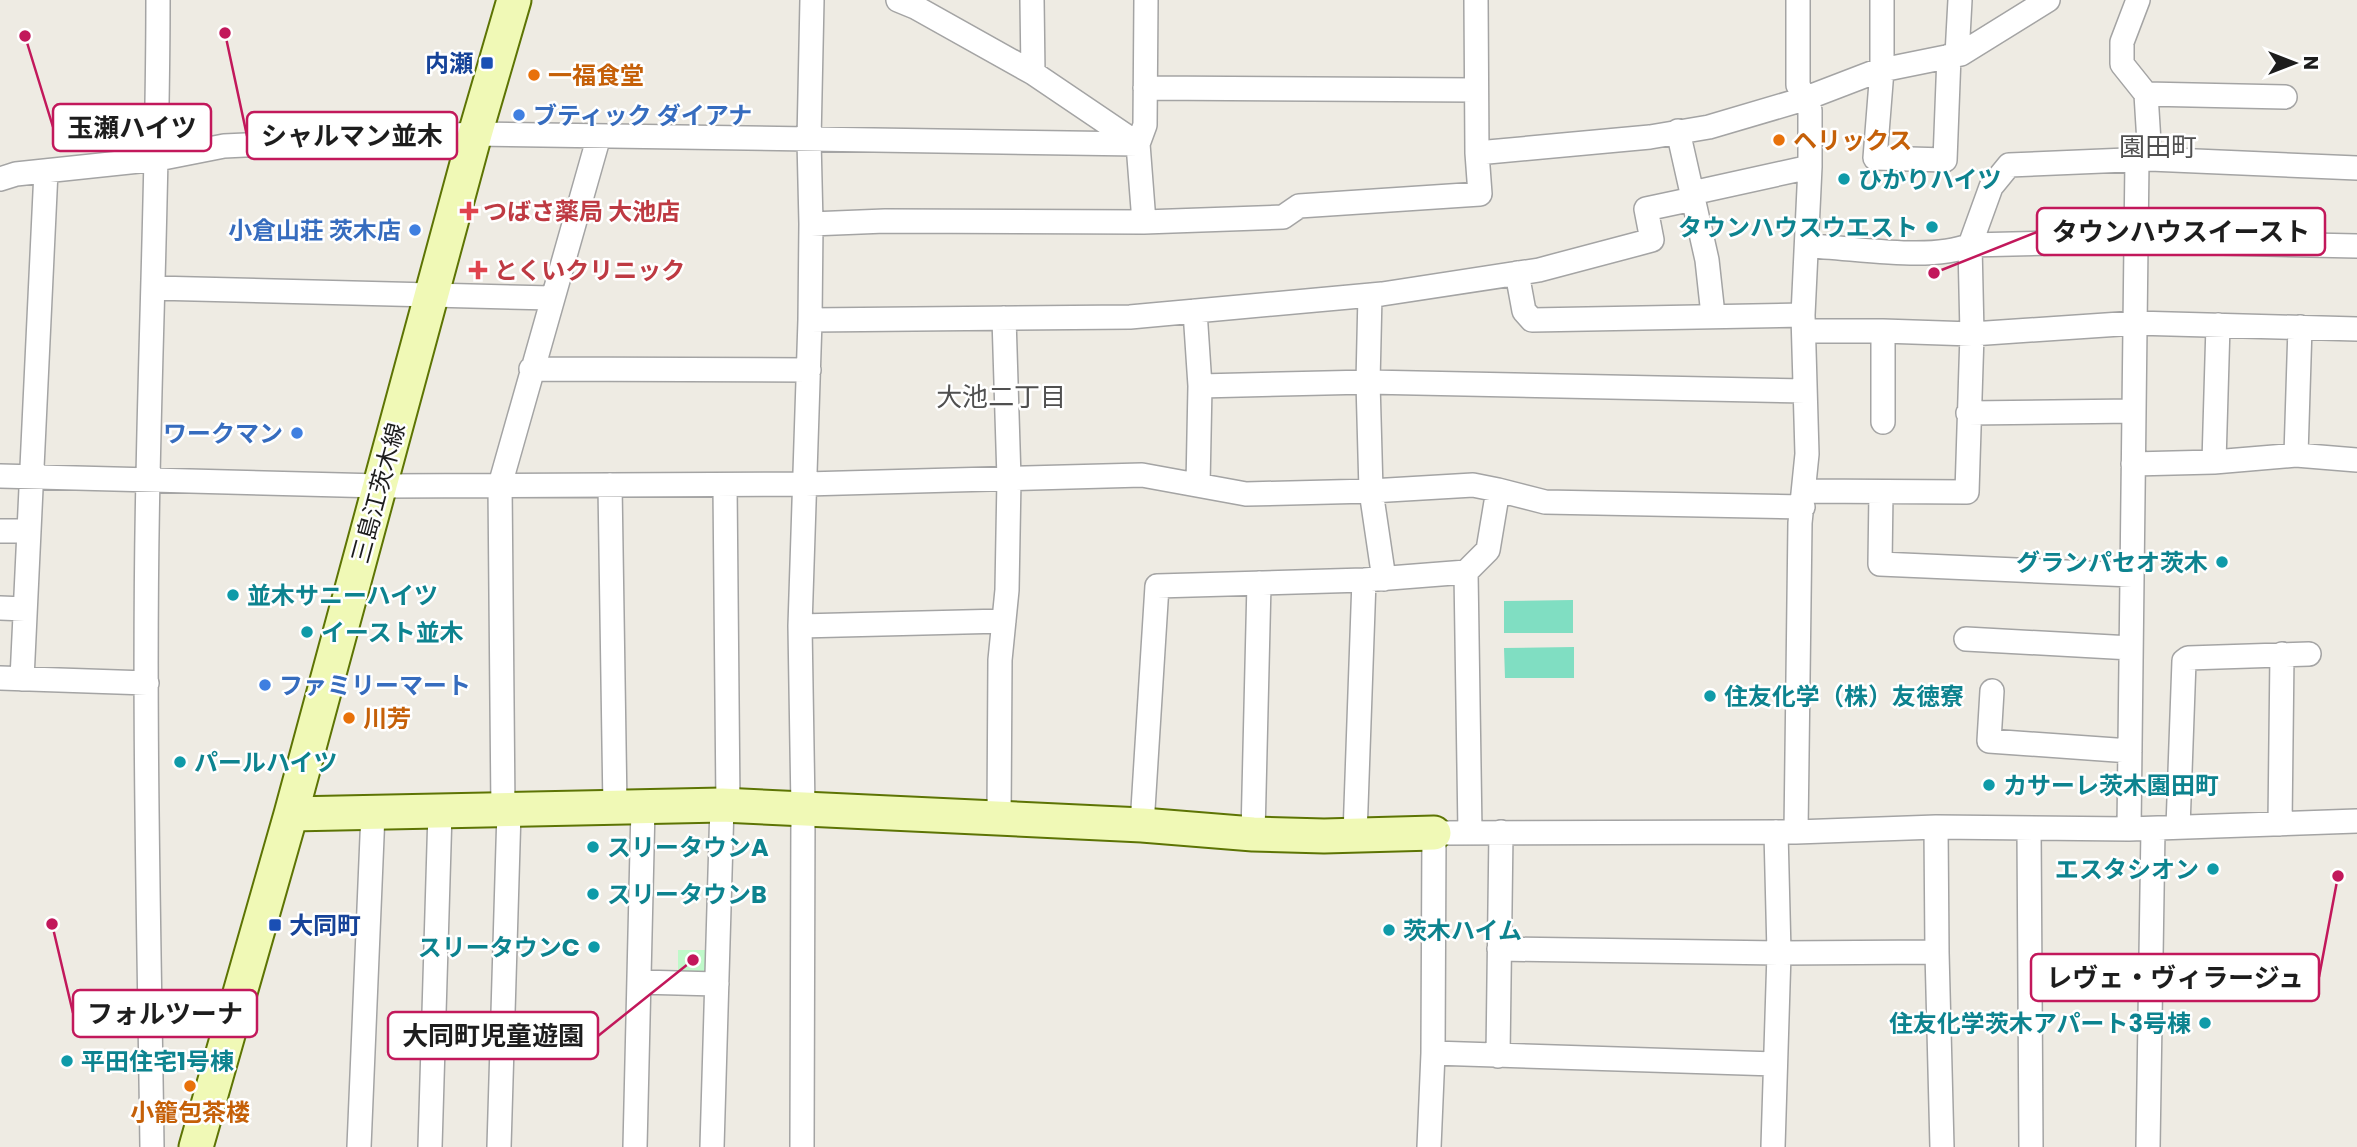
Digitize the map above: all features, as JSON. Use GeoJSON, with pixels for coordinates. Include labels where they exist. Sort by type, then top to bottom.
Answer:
{"type":"FeatureCollection","features":[{"type":"Feature","properties":{"kind":"main road","name":"三島江茨木線"},"geometry":{"type":"LineString","coordinates":[[197,1147],[514,0]]}},
{"type":"Feature","properties":{"kind":"main road"},"geometry":{"type":"LineString","coordinates":[[291,814],[725,805],[1142,825],[1253,834],[1434,833]]}},
{"type":"Feature","properties":{"kind":"street"},"geometry":{"type":"LineString","coordinates":[[152,1147],[147,683],[148,480],[158,159],[158,0]]}},
{"type":"Feature","properties":{"kind":"street"},"geometry":{"type":"LineString","coordinates":[[802,1147],[803,808],[800,626],[810,320],[809,140],[812,0]]}},
{"type":"Feature","properties":{"kind":"street"},"geometry":{"type":"LineString","coordinates":[[1031,0],[1032,73]]}},
{"type":"Feature","properties":{"kind":"street"},"geometry":{"type":"LineString","coordinates":[[1144,222],[1138,144],[1146,125],[1146,0]]}},
{"type":"Feature","properties":{"kind":"street"},"geometry":{"type":"LineString","coordinates":[[811,224],[885,221],[1144,222],[1283,217],[1299,206],[1480,194],[1477,153],[1476,0]]}},
{"type":"Feature","properties":{"kind":"street"},"geometry":{"type":"LineString","coordinates":[[1773,1147],[1779,953],[1800,523],[1807,454],[1804,323],[1810,110],[1798,85],[1798,0]]}},
{"type":"Feature","properties":{"kind":"street"},"geometry":{"type":"LineString","coordinates":[[1882,0],[1882,70],[1875,158],[1945,160],[1959,0]]}},
{"type":"Feature","properties":{"kind":"street"},"geometry":{"type":"LineString","coordinates":[[1477,153],[1650,136],[1709,127],[1804,99],[1882,70],[1953,55],[2048,0]]}},
{"type":"Feature","properties":{"kind":"street"},"geometry":{"type":"LineString","coordinates":[[2129,829],[2137,241],[2147,94],[2122,64],[2122,42],[2138,0]]}},
{"type":"Feature","properties":{"kind":"street"},"geometry":{"type":"LineString","coordinates":[[909,2],[1032,73],[1138,144]]}},
{"type":"Feature","properties":{"kind":"street"},"geometry":{"type":"LineString","coordinates":[[1146,88],[1476,90]]}},
{"type":"Feature","properties":{"kind":"street"},"geometry":{"type":"LineString","coordinates":[[2147,94],[2286,97]]}},
{"type":"Feature","properties":{"kind":"street"},"geometry":{"type":"LineString","coordinates":[[1678,131],[1707,260],[1713,315]]}},
{"type":"Feature","properties":{"kind":"street"},"geometry":{"type":"LineString","coordinates":[[0,179],[16,174],[158,159],[224,146],[475,134],[1138,144]]}},
{"type":"Feature","properties":{"kind":"street"},"geometry":{"type":"LineString","coordinates":[[499,1147],[506,811],[500,485],[599,136]]}},
{"type":"Feature","properties":{"kind":"street"},"geometry":{"type":"LineString","coordinates":[[0,476],[380,486],[806,484],[1142,475],[1247,494],[1473,485],[1545,502],[1803,499],[1881,492],[1966,492],[1972,334],[1970,245],[1991,187],[2009,165],[2144,159],[2357,169]]}},
{"type":"Feature","properties":{"kind":"street"},"geometry":{"type":"LineString","coordinates":[[810,320],[1130,317],[1370,295],[1539,270],[1652,240],[1646,208],[1810,167]]}},
{"type":"Feature","properties":{"kind":"street"},"geometry":{"type":"LineString","coordinates":[[46,171],[26,609],[11,678],[147,683]]}},
{"type":"Feature","properties":{"kind":"street"},"geometry":{"type":"LineString","coordinates":[[1807,246],[1918,253],[1955,251],[1970,245],[2137,241],[2357,246]]}},
{"type":"Feature","properties":{"kind":"street"},"geometry":{"type":"LineString","coordinates":[[1517,273],[1524,311],[1532,320],[1713,315],[1883,331],[1972,334],[2136,323],[2357,328]]}},
{"type":"Feature","properties":{"kind":"street"},"geometry":{"type":"LineString","coordinates":[[154,288],[552,298]]}},
{"type":"Feature","properties":{"kind":"street"},"geometry":{"type":"LineString","coordinates":[[1355,835],[1374,580],[1368,383],[1370,295]]}},
{"type":"Feature","properties":{"kind":"street"},"geometry":{"type":"LineString","coordinates":[[1195,311],[1200,386],[1198,485]]}},
{"type":"Feature","properties":{"kind":"street"},"geometry":{"type":"LineString","coordinates":[[999,819],[1000,660],[1007,590],[1009,479],[1004,318]]}},
{"type":"Feature","properties":{"kind":"street"},"geometry":{"type":"LineString","coordinates":[[2214,462],[2218,325]]}},
{"type":"Feature","properties":{"kind":"street"},"geometry":{"type":"LineString","coordinates":[[2297,455],[2300,327]]}},
{"type":"Feature","properties":{"kind":"street"},"geometry":{"type":"LineString","coordinates":[[1883,331],[1883,422]]}},
{"type":"Feature","properties":{"kind":"street"},"geometry":{"type":"LineString","coordinates":[[531,369],[808,370]]}},
{"type":"Feature","properties":{"kind":"street"},"geometry":{"type":"LineString","coordinates":[[1200,386],[1368,383],[1805,391]]}},
{"type":"Feature","properties":{"kind":"street"},"geometry":{"type":"LineString","coordinates":[[1968,413],[2134,411]]}},
{"type":"Feature","properties":{"kind":"street"},"geometry":{"type":"LineString","coordinates":[[2133,464],[2214,462],[2297,455],[2357,460]]}},
{"type":"Feature","properties":{"kind":"street"},"geometry":{"type":"LineString","coordinates":[[610,485],[639,982],[635,1147]]}},
{"type":"Feature","properties":{"kind":"street"},"geometry":{"type":"LineString","coordinates":[[712,1147],[725,805],[725,485]]}},
{"type":"Feature","properties":{"kind":"street"},"geometry":{"type":"LineString","coordinates":[[1142,825],[1157,586],[1374,580],[1466,572],[1488,550],[1498,491]]}},
{"type":"Feature","properties":{"kind":"street"},"geometry":{"type":"LineString","coordinates":[[1881,492],[1880,564],[2132,575]]}},
{"type":"Feature","properties":{"kind":"street"},"geometry":{"type":"LineString","coordinates":[[0,530],[29,531]]}},
{"type":"Feature","properties":{"kind":"street"},"geometry":{"type":"LineString","coordinates":[[1466,572],[1470,832]]}},
{"type":"Feature","properties":{"kind":"street"},"geometry":{"type":"LineString","coordinates":[[1253,834],[1259,583]]}},
{"type":"Feature","properties":{"kind":"street"},"geometry":{"type":"LineString","coordinates":[[0,608],[26,609]]}},
{"type":"Feature","properties":{"kind":"street"},"geometry":{"type":"LineString","coordinates":[[800,626],[1004,621]]}},
{"type":"Feature","properties":{"kind":"street"},"geometry":{"type":"LineString","coordinates":[[1966,639],[2131,648]]}},
{"type":"Feature","properties":{"kind":"street"},"geometry":{"type":"LineString","coordinates":[[2280,824],[2282,654]]}},
{"type":"Feature","properties":{"kind":"street"},"geometry":{"type":"LineString","coordinates":[[2178,827],[2185,661],[2188,658],[2309,654]]}},
{"type":"Feature","properties":{"kind":"street"},"geometry":{"type":"LineString","coordinates":[[1992,691],[1989,741],[2130,751]]}},
{"type":"Feature","properties":{"kind":"street"},"geometry":{"type":"LineString","coordinates":[[430,1147],[440,812]]}},
{"type":"Feature","properties":{"kind":"street"},"geometry":{"type":"LineString","coordinates":[[359,1147],[373,813]]}},
{"type":"Feature","properties":{"kind":"street"},"geometry":{"type":"LineString","coordinates":[[1429,1147],[1433,1053],[1434,833],[1786,832],[1936,827],[2153,829],[2357,821]]}},
{"type":"Feature","properties":{"kind":"street"},"geometry":{"type":"LineString","coordinates":[[1936,827],[1942,1147]]}},
{"type":"Feature","properties":{"kind":"street"},"geometry":{"type":"LineString","coordinates":[[2029,828],[2031,1147]]}},
{"type":"Feature","properties":{"kind":"street"},"geometry":{"type":"LineString","coordinates":[[2148,1147],[2153,829]]}},
{"type":"Feature","properties":{"kind":"street"},"geometry":{"type":"LineString","coordinates":[[1498,1056],[1501,832]]}},
{"type":"Feature","properties":{"kind":"street"},"geometry":{"type":"LineString","coordinates":[[1499,949],[1937,953]]}},
{"type":"Feature","properties":{"kind":"street"},"geometry":{"type":"LineString","coordinates":[[639,982],[717,984]]}},
{"type":"Feature","properties":{"kind":"street"},"geometry":{"type":"LineString","coordinates":[[1433,1053],[1775,1064]]}},
{"type":"Feature","properties":{"kind":"green space"},"geometry":{"type":"Polygon","coordinates":[[[1573,600],[1573,633],[1504,633],[1504,601],[1573,600]]]}},
{"type":"Feature","properties":{"kind":"green space"},"geometry":{"type":"Polygon","coordinates":[[[1574,647],[1574,678],[1505,678],[1504,648],[1574,647]]]}},
{"type":"Feature","properties":{"kind":"green space"},"geometry":{"type":"Polygon","coordinates":[[[678,950],[708,950],[707,969],[701,976],[678,975],[678,950]]]}},
{"type":"Feature","properties":{"kind":"place","name":"シャルマン並木"},"geometry":{"type":"Point","coordinates":[225,33]}},
{"type":"Feature","properties":{"kind":"place","name":"玉瀬ハイツ"},"geometry":{"type":"Point","coordinates":[25,36]}},
{"type":"Feature","properties":{"kind":"place","name":"内瀬"},"geometry":{"type":"Point","coordinates":[487,63]}},
{"type":"Feature","properties":{"kind":"place","name":"一福食堂"},"geometry":{"type":"Point","coordinates":[534,75]}},
{"type":"Feature","properties":{"kind":"place","name":"ブティック ダイアナ"},"geometry":{"type":"Point","coordinates":[519,115]}},
{"type":"Feature","properties":{"kind":"place","name":"ヘリックス"},"geometry":{"type":"Point","coordinates":[1779,140]}},
{"type":"Feature","properties":{"kind":"place","name":"ひかりハイツ"},"geometry":{"type":"Point","coordinates":[1844,179]}},
{"type":"Feature","properties":{"kind":"place","name":"つばさ薬局 大池店"},"geometry":{"type":"Point","coordinates":[469,211]}},
{"type":"Feature","properties":{"kind":"place","name":"タウンハウスウエスト"},"geometry":{"type":"Point","coordinates":[1932,227]}},
{"type":"Feature","properties":{"kind":"place","name":"小倉山荘 茨木店"},"geometry":{"type":"Point","coordinates":[415,230]}},
{"type":"Feature","properties":{"kind":"place","name":"とくいクリニック"},"geometry":{"type":"Point","coordinates":[478,270]}},
{"type":"Feature","properties":{"kind":"place","name":"タウンハウスイースト"},"geometry":{"type":"Point","coordinates":[1934,273]}},
{"type":"Feature","properties":{"kind":"place","name":"ワークマン"},"geometry":{"type":"Point","coordinates":[297,433]}},
{"type":"Feature","properties":{"kind":"place","name":"グランパセオ茨木"},"geometry":{"type":"Point","coordinates":[2222,562]}},
{"type":"Feature","properties":{"kind":"place","name":"並木サニーハイツ"},"geometry":{"type":"Point","coordinates":[233,595]}},
{"type":"Feature","properties":{"kind":"place","name":"イースト並木"},"geometry":{"type":"Point","coordinates":[307,632]}},
{"type":"Feature","properties":{"kind":"place","name":"ファミリーマート"},"geometry":{"type":"Point","coordinates":[265,685]}},
{"type":"Feature","properties":{"kind":"place","name":"住友化学（株）友徳寮"},"geometry":{"type":"Point","coordinates":[1710,696]}},
{"type":"Feature","properties":{"kind":"place","name":"川芳"},"geometry":{"type":"Point","coordinates":[349,718]}},
{"type":"Feature","properties":{"kind":"place","name":"パールハイツ"},"geometry":{"type":"Point","coordinates":[180,762]}},
{"type":"Feature","properties":{"kind":"place","name":"カサーレ茨木園田町"},"geometry":{"type":"Point","coordinates":[1989,785]}},
{"type":"Feature","properties":{"kind":"place","name":"スリータウンA"},"geometry":{"type":"Point","coordinates":[593,847]}},
{"type":"Feature","properties":{"kind":"place","name":"エスタシオン"},"geometry":{"type":"Point","coordinates":[2213,869]}},
{"type":"Feature","properties":{"kind":"place","name":"レヴェ・ヴィラージュ"},"geometry":{"type":"Point","coordinates":[2338,876]}},
{"type":"Feature","properties":{"kind":"place","name":"スリータウンB"},"geometry":{"type":"Point","coordinates":[593,894]}},
{"type":"Feature","properties":{"kind":"place","name":"フォルツーナ"},"geometry":{"type":"Point","coordinates":[52,924]}},
{"type":"Feature","properties":{"kind":"place","name":"大同町"},"geometry":{"type":"Point","coordinates":[275,925]}},
{"type":"Feature","properties":{"kind":"place","name":"茨木ハイム"},"geometry":{"type":"Point","coordinates":[1389,930]}},
{"type":"Feature","properties":{"kind":"place","name":"スリータウンC"},"geometry":{"type":"Point","coordinates":[594,947]}},
{"type":"Feature","properties":{"kind":"place","name":"大同町児童遊園"},"geometry":{"type":"Point","coordinates":[693,960]}},
{"type":"Feature","properties":{"kind":"place","name":"住友化学茨木アパート3号棟"},"geometry":{"type":"Point","coordinates":[2205,1023]}},
{"type":"Feature","properties":{"kind":"place","name":"平田住宅1号棟"},"geometry":{"type":"Point","coordinates":[67,1061]}},
{"type":"Feature","properties":{"kind":"place","name":"小籠包茶楼"},"geometry":{"type":"Point","coordinates":[190,1086]}},
{"type":"Feature","properties":{"kind":"district","name":"園田町"},"geometry":{"type":"Point","coordinates":[2158,147]}},
{"type":"Feature","properties":{"kind":"district","name":"大池二丁目"},"geometry":{"type":"Point","coordinates":[1001,397]}}]}
